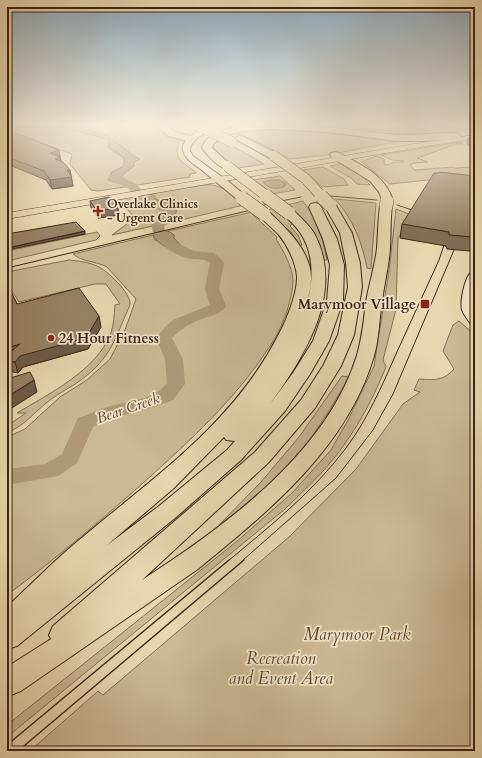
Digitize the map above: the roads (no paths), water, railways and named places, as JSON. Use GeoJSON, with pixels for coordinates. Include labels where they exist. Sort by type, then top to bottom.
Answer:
{"type":"FeatureCollection","features":[{"type":"Feature","properties":{"kind":"highway"},"geometry":{"type":"LineString","coordinates":[[37,614],[93,555],[158,502],[231,437],[267,396],[292,359],[309,323],[318,298],[320,278],[318,260],[312,242],[301,224],[289,213],[219,159]]}},
{"type":"Feature","properties":{"kind":"highway"},"geometry":{"type":"LineString","coordinates":[[9,683],[262,457],[308,404],[332,366],[346,336],[355,287],[354,263],[346,233],[322,206],[282,172],[264,159]]}},
{"type":"Feature","properties":{"kind":"highway"},"geometry":{"type":"LineString","coordinates":[[7,637],[167,512],[234,454],[278,408],[321,341],[335,301],[337,265],[322,206],[306,179],[279,159]]}},
{"type":"Feature","properties":{"kind":"highway"},"geometry":{"type":"LineString","coordinates":[[342,159],[362,170]]}},
{"type":"Feature","properties":{"kind":"highway"},"geometry":{"type":"LineString","coordinates":[[9,683],[189,562],[271,494],[288,478],[320,441],[347,400],[365,357],[384,242],[384,195],[362,170],[356,161],[357,159]]}},
{"type":"Feature","properties":{"kind":"highway"},"geometry":{"type":"LineString","coordinates":[[7,624],[73,560],[166,482],[230,420],[274,361],[294,321],[300,302],[304,278],[302,265],[293,246],[284,233],[264,214],[216,177]]}},
{"type":"Feature","properties":{"kind":"main road"},"geometry":{"type":"LineString","coordinates":[[195,159],[216,177]]}},
{"type":"Feature","properties":{"kind":"main road"},"geometry":{"type":"LineString","coordinates":[[7,216],[148,189],[323,159]]}},
{"type":"Feature","properties":{"kind":"main road"},"geometry":{"type":"LineString","coordinates":[[7,210],[127,193]]}},
{"type":"Feature","properties":{"kind":"main road"},"geometry":{"type":"LineString","coordinates":[[473,319],[466,305],[475,273]]}},
{"type":"Feature","properties":{"kind":"waterway","name":"Bear Creek"},"geometry":{"type":"LineString","coordinates":[[7,477],[50,471],[70,458],[85,423],[113,412],[148,403],[166,396],[176,384],[174,359],[164,338],[171,330],[183,321],[211,311],[218,306],[212,289],[217,263],[215,260],[209,256],[189,254],[175,248],[163,239],[157,225],[164,221],[170,212],[145,199],[132,186],[113,178],[116,176]]}},
{"type":"Feature","properties":{"kind":"tram line"},"geometry":{"type":"LineString","coordinates":[[330,196],[377,200]]}},
{"type":"Feature","properties":{"kind":"tram line"},"geometry":{"type":"LineString","coordinates":[[281,201],[301,197]]}},
{"type":"Feature","properties":{"kind":"tram line"},"geometry":{"type":"LineString","coordinates":[[259,206],[269,204]]}},
{"type":"Feature","properties":{"kind":"tram line"},"geometry":{"type":"LineString","coordinates":[[397,205],[415,211]]}},
{"type":"Feature","properties":{"kind":"tram line"},"geometry":{"type":"LineString","coordinates":[[7,268],[251,210]]}},
{"type":"Feature","properties":{"kind":"tram line"},"geometry":{"type":"LineString","coordinates":[[228,561],[275,522],[305,494],[333,464],[354,437],[380,390],[439,260],[444,245]]}},
{"type":"Feature","properties":{"kind":"tram line"},"geometry":{"type":"LineString","coordinates":[[242,561],[336,478],[373,430],[393,394],[454,250]]}},
{"type":"Feature","properties":{"kind":"tram line"},"geometry":{"type":"LineString","coordinates":[[7,745],[229,560]]}},
{"type":"Feature","properties":{"kind":"tram line"},"geometry":{"type":"LineString","coordinates":[[18,751],[244,560]]}},
{"type":"Feature","properties":{"kind":"place","name":"Overlake Clinics - Urgent Care"},"geometry":{"type":"Point","coordinates":[98,211]}},
{"type":"Feature","properties":{"kind":"place","name":"Marymoor Village"},"geometry":{"type":"Point","coordinates":[425,304]}},
{"type":"Feature","properties":{"kind":"place","name":"24 Hour Fitness"},"geometry":{"type":"Point","coordinates":[51,338]}},
{"type":"Feature","properties":{"kind":"park label","name":"Marymoor Park"},"geometry":{"type":"Point","coordinates":[357,634]}},
{"type":"Feature","properties":{"kind":"park label","name":"Recreation and Event Area"},"geometry":{"type":"Point","coordinates":[281,668]}}]}
